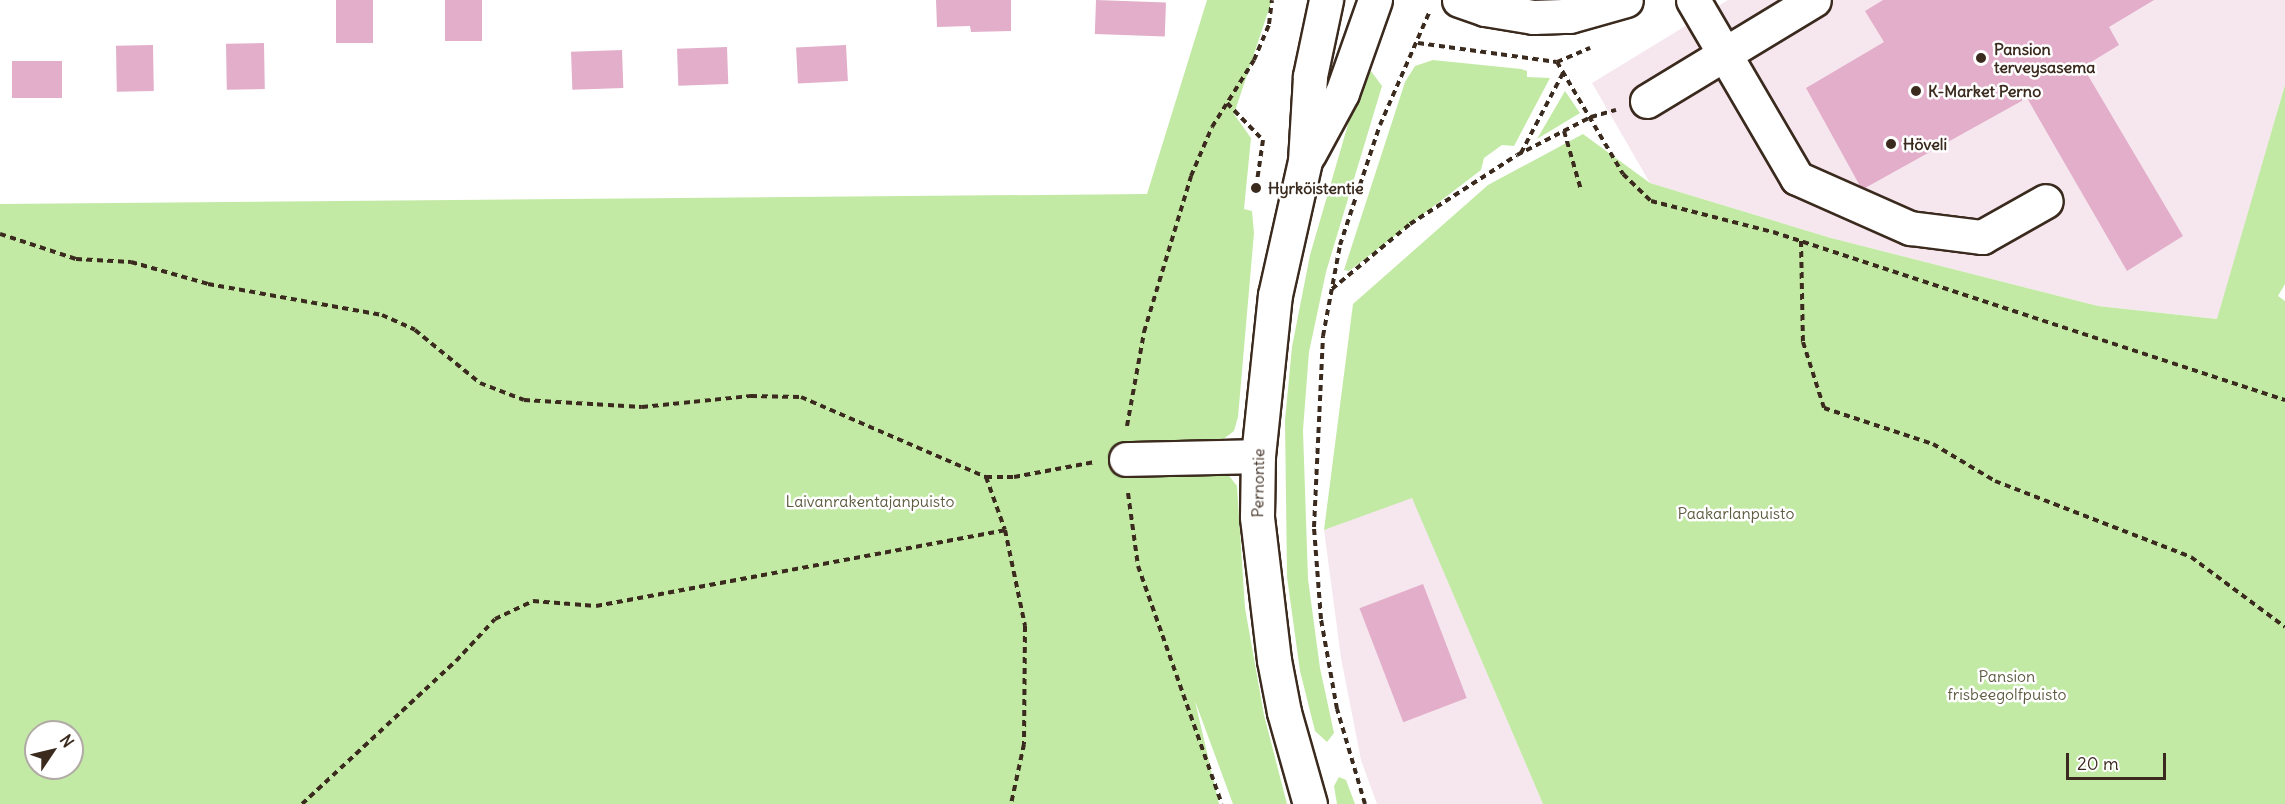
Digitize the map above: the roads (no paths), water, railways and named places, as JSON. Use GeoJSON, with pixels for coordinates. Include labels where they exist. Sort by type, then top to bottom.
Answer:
{"type":"FeatureCollection","features":[{"type":"Feature","properties":{"kind":"street","name":"Pernontie"},"geometry":{"type":"LineString","coordinates":[[1310,804],[1274,660],[1257,517],[1258,456],[1275,295],[1305,161],[1310,76],[1326,0]]}},
{"type":"Feature","properties":{"kind":"street","name":"Pernontie"},"geometry":{"type":"LineString","coordinates":[[1305,161],[1342,93],[1375,0]]}},
{"type":"Feature","properties":{"kind":"street"},"geometry":{"type":"LineString","coordinates":[[1444,5],[1533,17],[1570,15],[1626,0]]}},
{"type":"Feature","properties":{"kind":"street"},"geometry":{"type":"LineString","coordinates":[[1693,0],[1726,52],[1797,178],[1910,228],[1982,237],[2046,201]]}},
{"type":"Feature","properties":{"kind":"street"},"geometry":{"type":"LineString","coordinates":[[1647,101],[1814,0]]}},
{"type":"Feature","properties":{"kind":"street"},"geometry":{"type":"LineString","coordinates":[[1125,459],[1258,456]]}},
{"type":"Feature","properties":{"kind":"place","name":"Pansion terveysasema"},"geometry":{"type":"Point","coordinates":[1981,58]}},
{"type":"Feature","properties":{"kind":"place","name":"K-Market Perno"},"geometry":{"type":"Point","coordinates":[1916,91]}},
{"type":"Feature","properties":{"kind":"place","name":"Höveli"},"geometry":{"type":"Point","coordinates":[1891,144]}},
{"type":"Feature","properties":{"kind":"place","name":"Hyrköistentie"},"geometry":{"type":"Point","coordinates":[1256,188]}},
{"type":"Feature","properties":{"kind":"park label","name":"Laivanrakentajanpuisto"},"geometry":{"type":"Point","coordinates":[870,501]}},
{"type":"Feature","properties":{"kind":"park label","name":"Paakarlanpuisto"},"geometry":{"type":"Point","coordinates":[1736,513]}},
{"type":"Feature","properties":{"kind":"park label","name":"Pansion frisbeegolfpuisto"},"geometry":{"type":"Point","coordinates":[2007,685]}}]}
